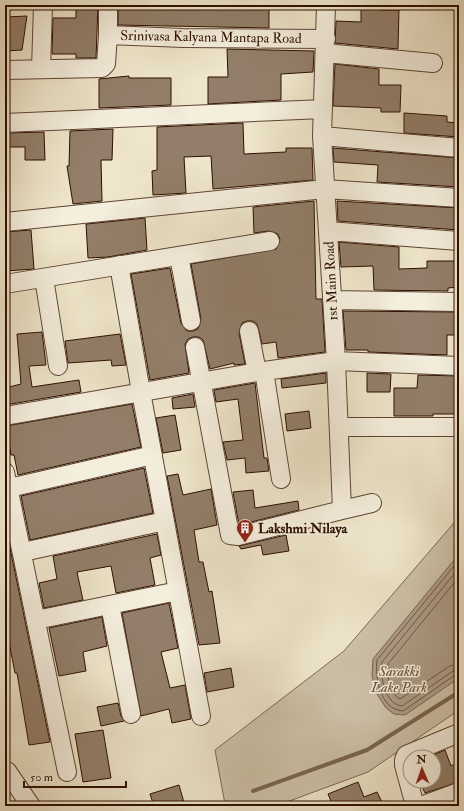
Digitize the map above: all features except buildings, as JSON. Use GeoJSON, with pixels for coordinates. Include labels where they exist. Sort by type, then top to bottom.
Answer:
{"type":"FeatureCollection","features":[{"type":"Feature","properties":{"kind":"street"},"geometry":{"type":"LineString","coordinates":[[41,69],[43,5]]}},
{"type":"Feature","properties":{"kind":"street"},"geometry":{"type":"LineString","coordinates":[[108,5],[108,35]]}},
{"type":"Feature","properties":{"kind":"street","name":"1st Main Road"},"geometry":{"type":"LineString","coordinates":[[326,5],[322,136],[336,361],[342,510]]}},
{"type":"Feature","properties":{"kind":"street","name":"Srinivasa Kalyana Mantapa Road"},"geometry":{"type":"LineString","coordinates":[[5,70],[102,68],[106,64],[108,35],[325,46],[433,63]]}},
{"type":"Feature","properties":{"kind":"street"},"geometry":{"type":"LineString","coordinates":[[5,123],[323,109]]}},
{"type":"Feature","properties":{"kind":"street"},"geometry":{"type":"LineString","coordinates":[[322,136],[459,148]]}},
{"type":"Feature","properties":{"kind":"street"},"geometry":{"type":"LineString","coordinates":[[5,222],[325,189],[459,198]]}},
{"type":"Feature","properties":{"kind":"street"},"geometry":{"type":"LineString","coordinates":[[328,231],[459,241]]}},
{"type":"Feature","properties":{"kind":"street"},"geometry":{"type":"LineString","coordinates":[[5,284],[270,241]]}},
{"type":"Feature","properties":{"kind":"street"},"geometry":{"type":"LineString","coordinates":[[179,256],[191,321]]}},
{"type":"Feature","properties":{"kind":"street"},"geometry":{"type":"LineString","coordinates":[[119,266],[201,716]]}},
{"type":"Feature","properties":{"kind":"street"},"geometry":{"type":"LineString","coordinates":[[44,278],[58,366]]}},
{"type":"Feature","properties":{"kind":"street"},"geometry":{"type":"LineString","coordinates":[[332,300],[459,302]]}},
{"type":"Feature","properties":{"kind":"street"},"geometry":{"type":"LineString","coordinates":[[249,331],[261,372],[281,479]]}},
{"type":"Feature","properties":{"kind":"street"},"geometry":{"type":"LineString","coordinates":[[195,347],[230,535],[238,536],[372,503]]}},
{"type":"Feature","properties":{"kind":"street"},"geometry":{"type":"LineString","coordinates":[[5,416],[261,372],[336,361],[459,366]]}},
{"type":"Feature","properties":{"kind":"street"},"geometry":{"type":"LineString","coordinates":[[339,427],[458,427]]}},
{"type":"Feature","properties":{"kind":"street"},"geometry":{"type":"LineString","coordinates":[[67,772],[7,480],[153,455]]}},
{"type":"Feature","properties":{"kind":"street"},"geometry":{"type":"LineString","coordinates":[[23,552],[165,521]]}},
{"type":"Feature","properties":{"kind":"street"},"geometry":{"type":"LineString","coordinates":[[36,620],[178,590]]}},
{"type":"Feature","properties":{"kind":"street"},"geometry":{"type":"LineString","coordinates":[[110,605],[131,714]]}},
{"type":"Feature","properties":{"kind":"street"},"geometry":{"type":"LineString","coordinates":[[415,806],[404,765],[406,755],[459,734]]}},
{"type":"Feature","properties":{"kind":"street"},"geometry":{"type":"LineString","coordinates":[[7,771],[31,806]]}},
{"type":"Feature","properties":{"kind":"street"},"geometry":{"type":"LineString","coordinates":[[420,806],[459,792]]}},
{"type":"Feature","properties":{"kind":"green space","name":"Sarakki Lake Park"},"geometry":{"type":"Polygon","coordinates":[[[459,517],[459,710],[368,772],[284,803],[225,804],[215,750],[344,651],[459,517]]]}},
{"type":"Feature","properties":{"kind":"water"},"geometry":{"type":"Polygon","coordinates":[[[459,554],[459,678],[405,715],[394,714],[386,708],[377,694],[372,676],[373,659],[459,554]]]}},
{"type":"Feature","properties":{"kind":"waterway"},"geometry":{"type":"LineString","coordinates":[[253,791],[367,750],[459,692]]}},
{"type":"Feature","properties":{"kind":"place","name":"Lakshmi Nilaya"},"geometry":{"type":"Point","coordinates":[245,543]}}]}
